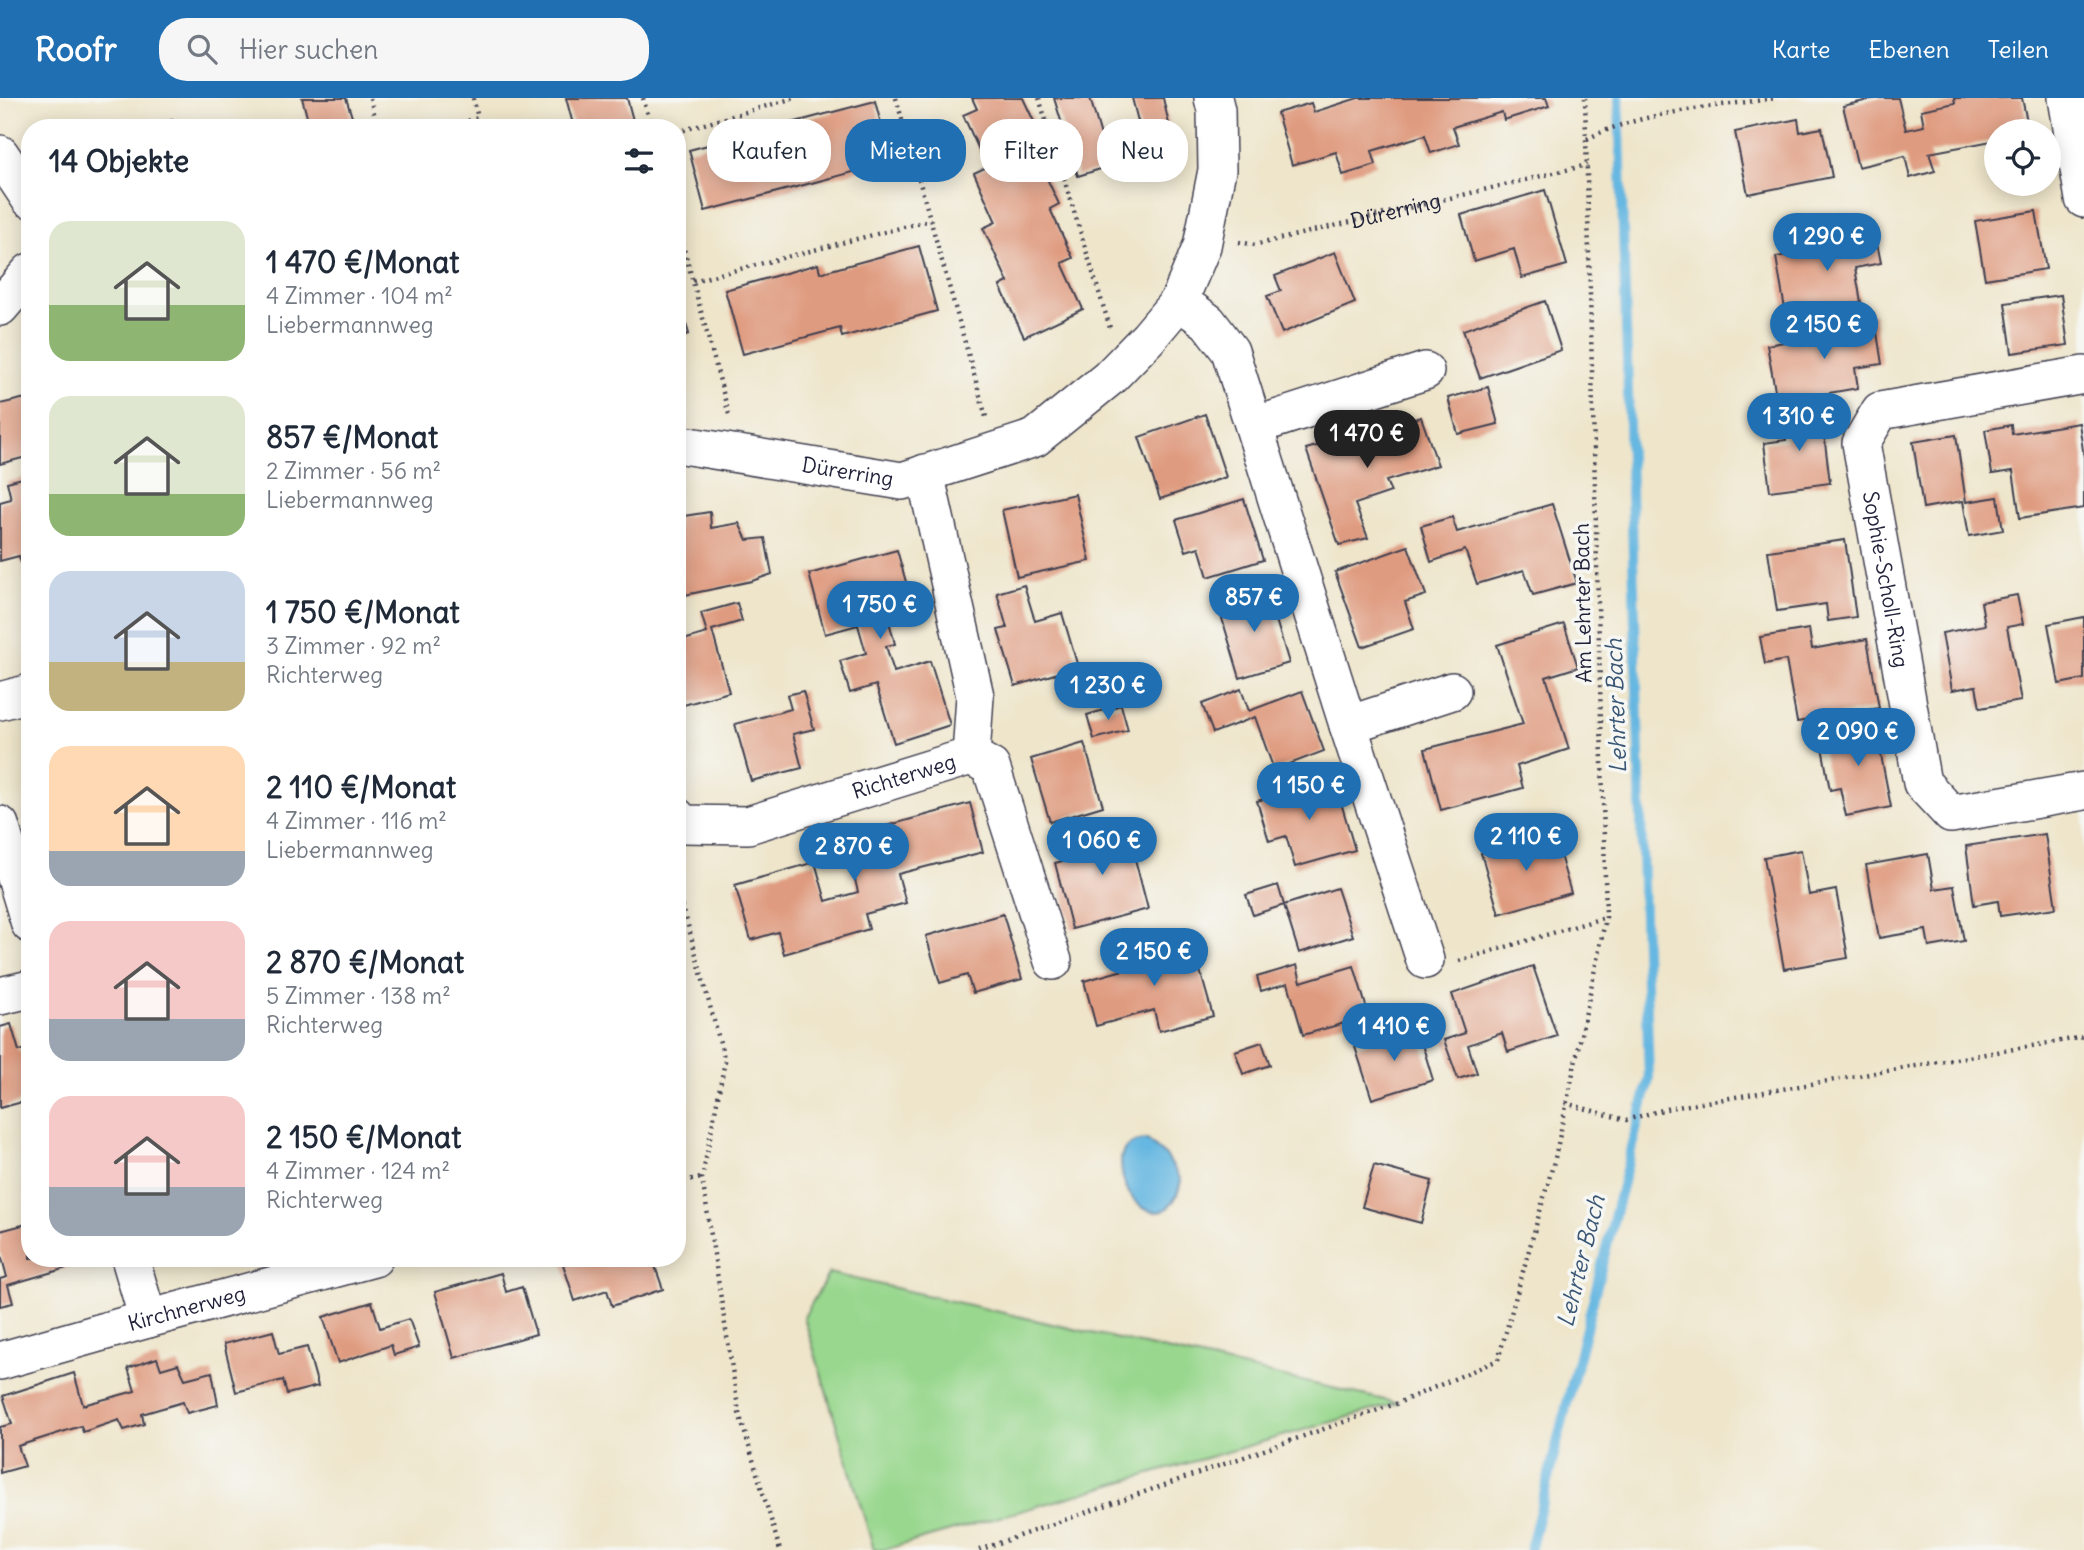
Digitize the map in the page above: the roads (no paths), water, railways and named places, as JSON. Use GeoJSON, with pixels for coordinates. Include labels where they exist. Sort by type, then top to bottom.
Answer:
{"type":"FeatureCollection","features":[{"type":"Feature","properties":{"kind":"street","name":"Dürerring"},"geometry":{"type":"LineString","coordinates":[[686,445],[902,481],[1035,438],[1110,378],[1179,301],[1202,246],[1217,170],[1216,110],[1213,98]]}},
{"type":"Feature","properties":{"kind":"street"},"geometry":{"type":"LineString","coordinates":[[2067,98],[2084,199]]}},
{"type":"Feature","properties":{"kind":"street"},"geometry":{"type":"LineString","coordinates":[[0,154],[21,186]]}},
{"type":"Feature","properties":{"kind":"street"},"geometry":{"type":"LineString","coordinates":[[0,307],[21,282]]}},
{"type":"Feature","properties":{"kind":"street"},"geometry":{"type":"LineString","coordinates":[[1179,301],[1208,322],[1230,351],[1425,960]]}},
{"type":"Feature","properties":{"kind":"street"},"geometry":{"type":"LineString","coordinates":[[1254,426],[1425,371]]}},
{"type":"Feature","properties":{"kind":"street","name":"Sophie-Scholl-Ring"},"geometry":{"type":"LineString","coordinates":[[2084,375],[1880,411],[1861,443],[1922,783],[1951,814],[2084,791]]}},
{"type":"Feature","properties":{"kind":"street","name":"Richterweg"},"geometry":{"type":"LineString","coordinates":[[925,473],[975,696],[971,756]]}},
{"type":"Feature","properties":{"kind":"street"},"geometry":{"type":"LineString","coordinates":[[1348,725],[1452,691]]}},
{"type":"Feature","properties":{"kind":"street"},"geometry":{"type":"LineString","coordinates":[[0,701],[21,695]]}},
{"type":"Feature","properties":{"kind":"street","name":"Richterweg"},"geometry":{"type":"LineString","coordinates":[[686,824],[748,825],[971,756],[991,767],[1053,961]]}},
{"type":"Feature","properties":{"kind":"street"},"geometry":{"type":"LineString","coordinates":[[0,825],[21,894]]}},
{"type":"Feature","properties":{"kind":"street"},"geometry":{"type":"LineString","coordinates":[[0,996],[21,991]]}},
{"type":"Feature","properties":{"kind":"street"},"geometry":{"type":"LineString","coordinates":[[133,1267],[148,1319]]}},
{"type":"Feature","properties":{"kind":"street","name":"Kirchnerweg"},"geometry":{"type":"LineString","coordinates":[[0,1361],[341,1267]]}},
{"type":"Feature","properties":{"kind":"water"},"geometry":{"type":"Polygon","coordinates":[[[1147,1140],[1167,1157],[1181,1180],[1176,1198],[1167,1208],[1158,1212],[1147,1210],[1137,1203],[1123,1179],[1121,1162],[1125,1148],[1132,1143],[1147,1140]]]}},
{"type":"Feature","properties":{"kind":"waterway","name":"Lehrter Bach"},"geometry":{"type":"LineString","coordinates":[[1530,1550],[1649,1079],[1619,98]]}}]}
